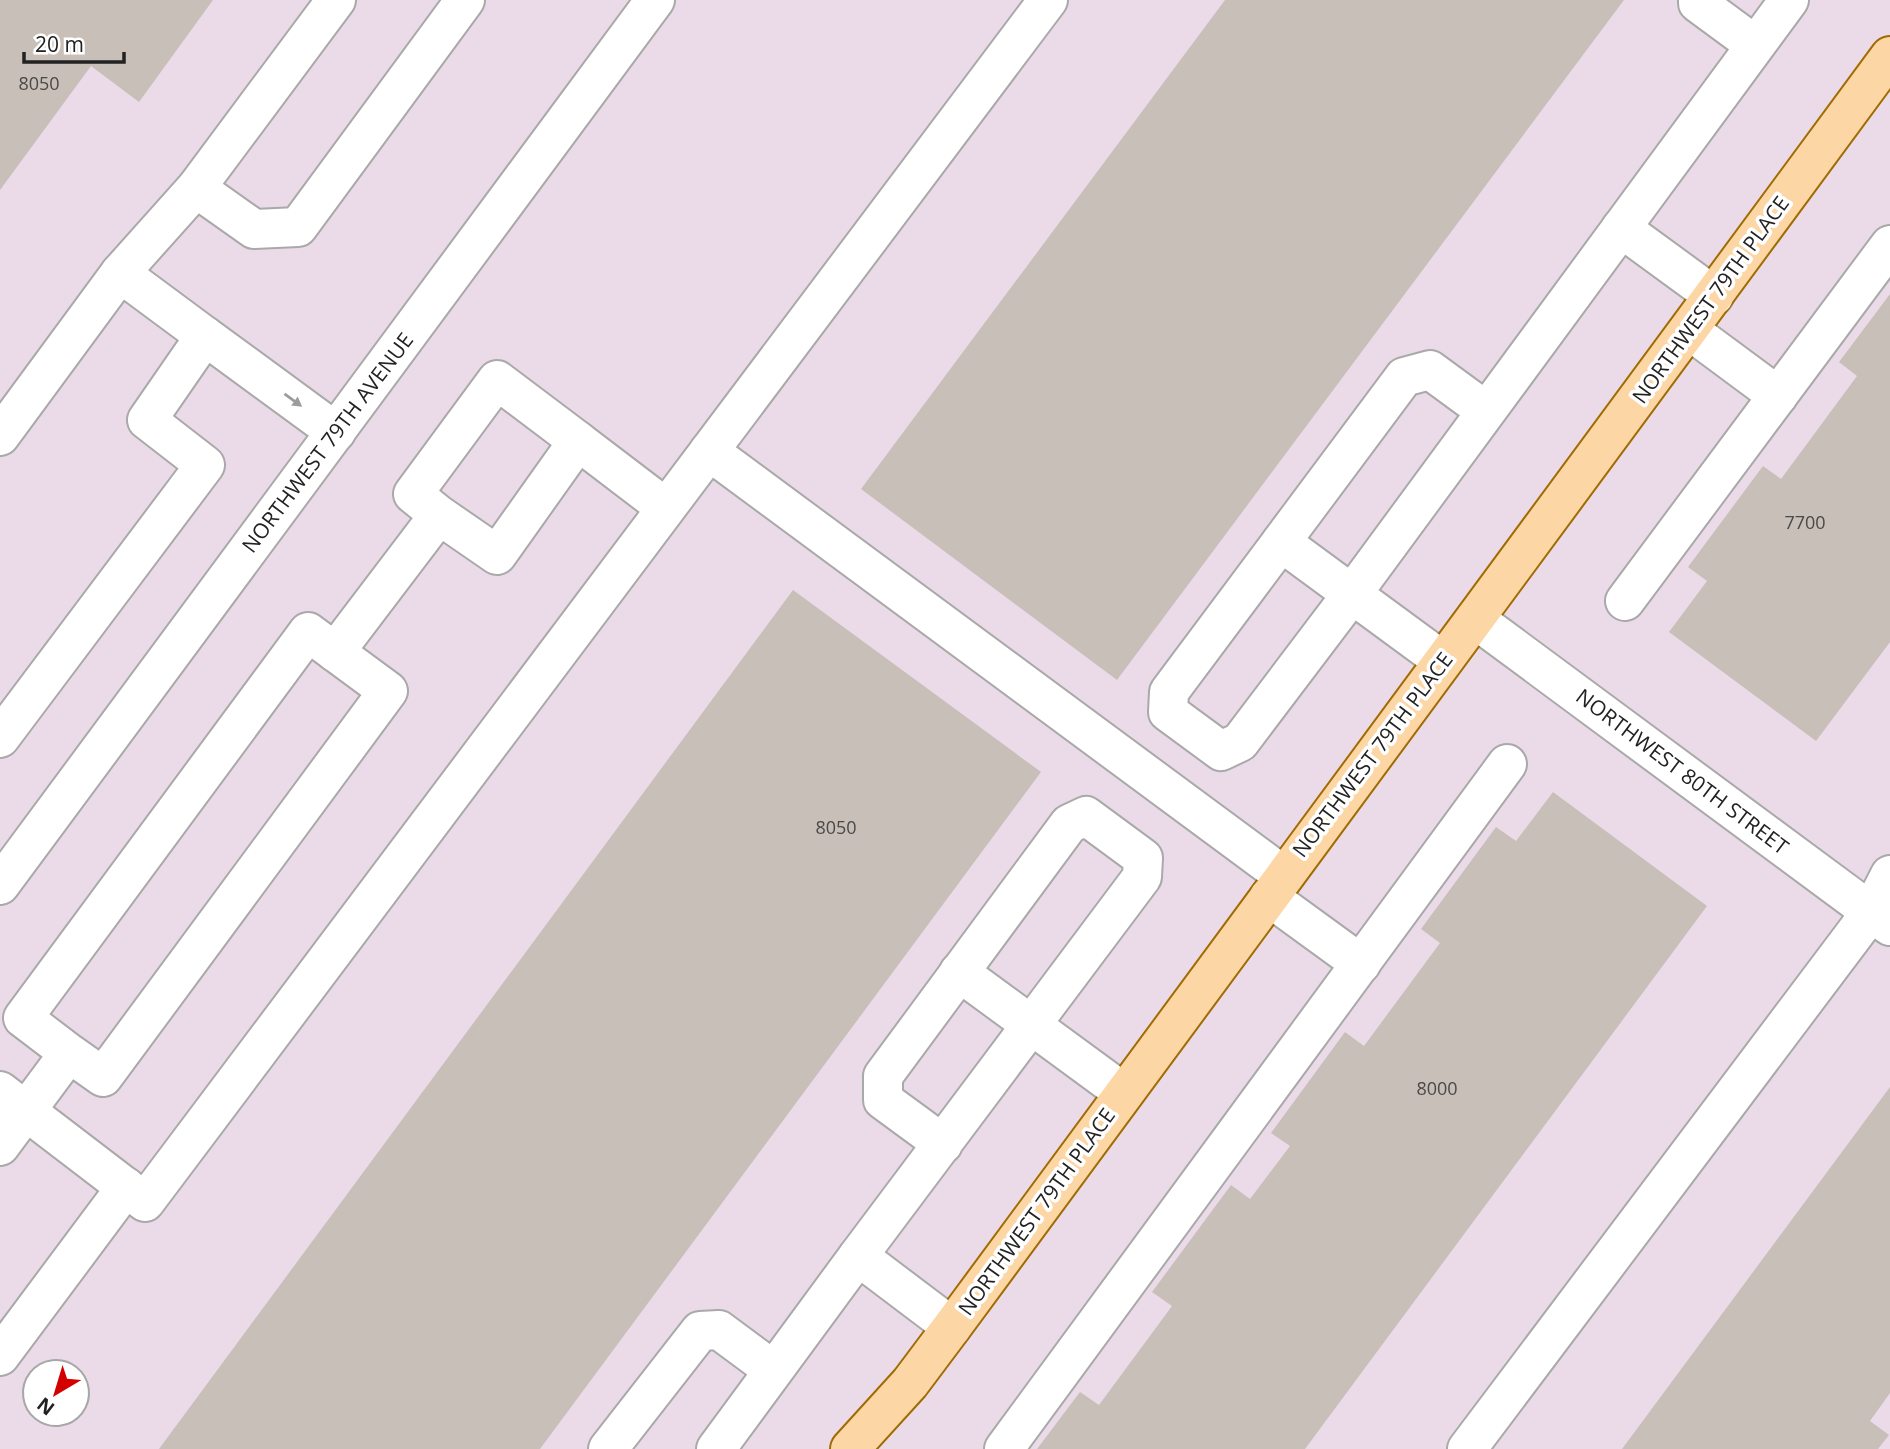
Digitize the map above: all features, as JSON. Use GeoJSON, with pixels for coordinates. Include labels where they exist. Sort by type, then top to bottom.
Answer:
{"type":"FeatureCollection","features":[{"type":"Feature","properties":{"kind":"main road","name":"NORTHWEST 79TH PLACE"},"geometry":{"type":"LineString","coordinates":[[850,1449],[909,1383],[952,1327],[1890,56]]}},
{"type":"Feature","properties":{"kind":"street"},"geometry":{"type":"LineString","coordinates":[[0,436],[120,273],[195,188],[336,0]]}},
{"type":"Feature","properties":{"kind":"street"},"geometry":{"type":"LineString","coordinates":[[195,188],[254,229],[298,227],[465,0]]}},
{"type":"Feature","properties":{"kind":"street","name":"NORTHWEST 79TH AVENUE"},"geometry":{"type":"LineString","coordinates":[[0,885],[655,0]]}},
{"type":"Feature","properties":{"kind":"street"},"geometry":{"type":"LineString","coordinates":[[13,1101],[145,1202],[1048,0]]}},
{"type":"Feature","properties":{"kind":"street"},"geometry":{"type":"LineString","coordinates":[[1698,0],[1698,3],[1755,46]]}},
{"type":"Feature","properties":{"kind":"street"},"geometry":{"type":"LineString","coordinates":[[1486,411],[1430,370],[1404,377],[1170,692],[1168,712],[1221,751],[1240,742],[1352,594],[1789,0]]}},
{"type":"Feature","properties":{"kind":"street"},"geometry":{"type":"LineString","coordinates":[[1621,228],[1714,296]]}},
{"type":"Feature","properties":{"kind":"street"},"geometry":{"type":"LineString","coordinates":[[1625,601],[1890,245]]}},
{"type":"Feature","properties":{"kind":"street"},"geometry":{"type":"LineString","coordinates":[[120,273],[336,432]]}},
{"type":"Feature","properties":{"kind":"street"},"geometry":{"type":"LineString","coordinates":[[1689,330],[1778,396]]}},
{"type":"Feature","properties":{"kind":"street"},"geometry":{"type":"LineString","coordinates":[[0,738],[205,465],[147,421],[205,336]]}},
{"type":"Feature","properties":{"kind":"street"},"geometry":{"type":"LineString","coordinates":[[578,441],[497,555],[413,494],[497,380],[578,441],[666,508]]}},
{"type":"Feature","properties":{"kind":"street"},"geometry":{"type":"LineString","coordinates":[[709,451],[1277,887],[1361,964]]}},
{"type":"Feature","properties":{"kind":"street"},"geometry":{"type":"LineString","coordinates":[[335,652],[439,515]]}},
{"type":"Feature","properties":{"kind":"street"},"geometry":{"type":"LineString","coordinates":[[1282,542],[1443,661]]}},
{"type":"Feature","properties":{"kind":"street","name":"NORTHWEST 80TH STREET"},"geometry":{"type":"LineString","coordinates":[[1475,619],[1880,919]]}},
{"type":"Feature","properties":{"kind":"street"},"geometry":{"type":"LineString","coordinates":[[308,632],[388,691],[103,1077],[69,1053],[23,1018],[308,632]]}},
{"type":"Feature","properties":{"kind":"street"},"geometry":{"type":"LineString","coordinates":[[1004,1449],[1507,764]]}},
{"type":"Feature","properties":{"kind":"street"},"geometry":{"type":"LineString","coordinates":[[716,1449],[1142,877],[1143,858],[1086,816],[1069,824],[883,1076],[883,1100],[943,1144]]}},
{"type":"Feature","properties":{"kind":"street"},"geometry":{"type":"LineString","coordinates":[[1467,1449],[1880,919],[1890,875]]}},
{"type":"Feature","properties":{"kind":"street"},"geometry":{"type":"LineString","coordinates":[[959,972],[1124,1093]]}},
{"type":"Feature","properties":{"kind":"street"},"geometry":{"type":"LineString","coordinates":[[0,1146],[13,1101],[69,1053]]}},
{"type":"Feature","properties":{"kind":"street"},"geometry":{"type":"LineString","coordinates":[[0,1356],[125,1187]]}},
{"type":"Feature","properties":{"kind":"street"},"geometry":{"type":"LineString","coordinates":[[858,1256],[952,1327]]}},
{"type":"Feature","properties":{"kind":"street"},"geometry":{"type":"LineString","coordinates":[[608,1449],[700,1331],[719,1330],[774,1370]]}},
{"type":"Feature","properties":{"kind":"shaded area"},"geometry":{"type":"Polygon","coordinates":[[[0,0],[1890,0],[1890,1449],[0,1449],[0,0]]]}},
{"type":"Feature","properties":{"kind":"building"},"geometry":{"type":"Polygon","coordinates":[[[0,0],[213,0],[139,102],[91,66],[0,190],[0,0]]]}},
{"type":"Feature","properties":{"kind":"building"},"geometry":{"type":"Polygon","coordinates":[[[1225,0],[1624,0],[1117,680],[861,489],[1225,0]]]}},
{"type":"Feature","properties":{"kind":"building"},"geometry":{"type":"Polygon","coordinates":[[[1890,294],[1890,642],[1816,741],[1669,632],[1707,581],[1688,567],[1763,466],[1781,479],[1857,376],[1839,362],[1890,294]]]}},
{"type":"Feature","properties":{"kind":"building"},"geometry":{"type":"Polygon","coordinates":[[[793,590],[1041,772],[540,1449],[159,1449],[793,590]]]}},
{"type":"Feature","properties":{"kind":"building"},"geometry":{"type":"Polygon","coordinates":[[[1553,792],[1707,906],[1305,1449],[1037,1449],[1080,1392],[1099,1405],[1172,1306],[1152,1292],[1231,1185],[1250,1199],[1290,1146],[1271,1133],[1345,1032],[1364,1046],[1440,943],[1421,929],[1496,827],[1516,841],[1553,792]]]}},
{"type":"Feature","properties":{"kind":"building"},"geometry":{"type":"Polygon","coordinates":[[[1890,1087],[1890,1393],[1870,1421],[1889,1435],[1878,1449],[1622,1449],[1890,1087]]]}}]}
